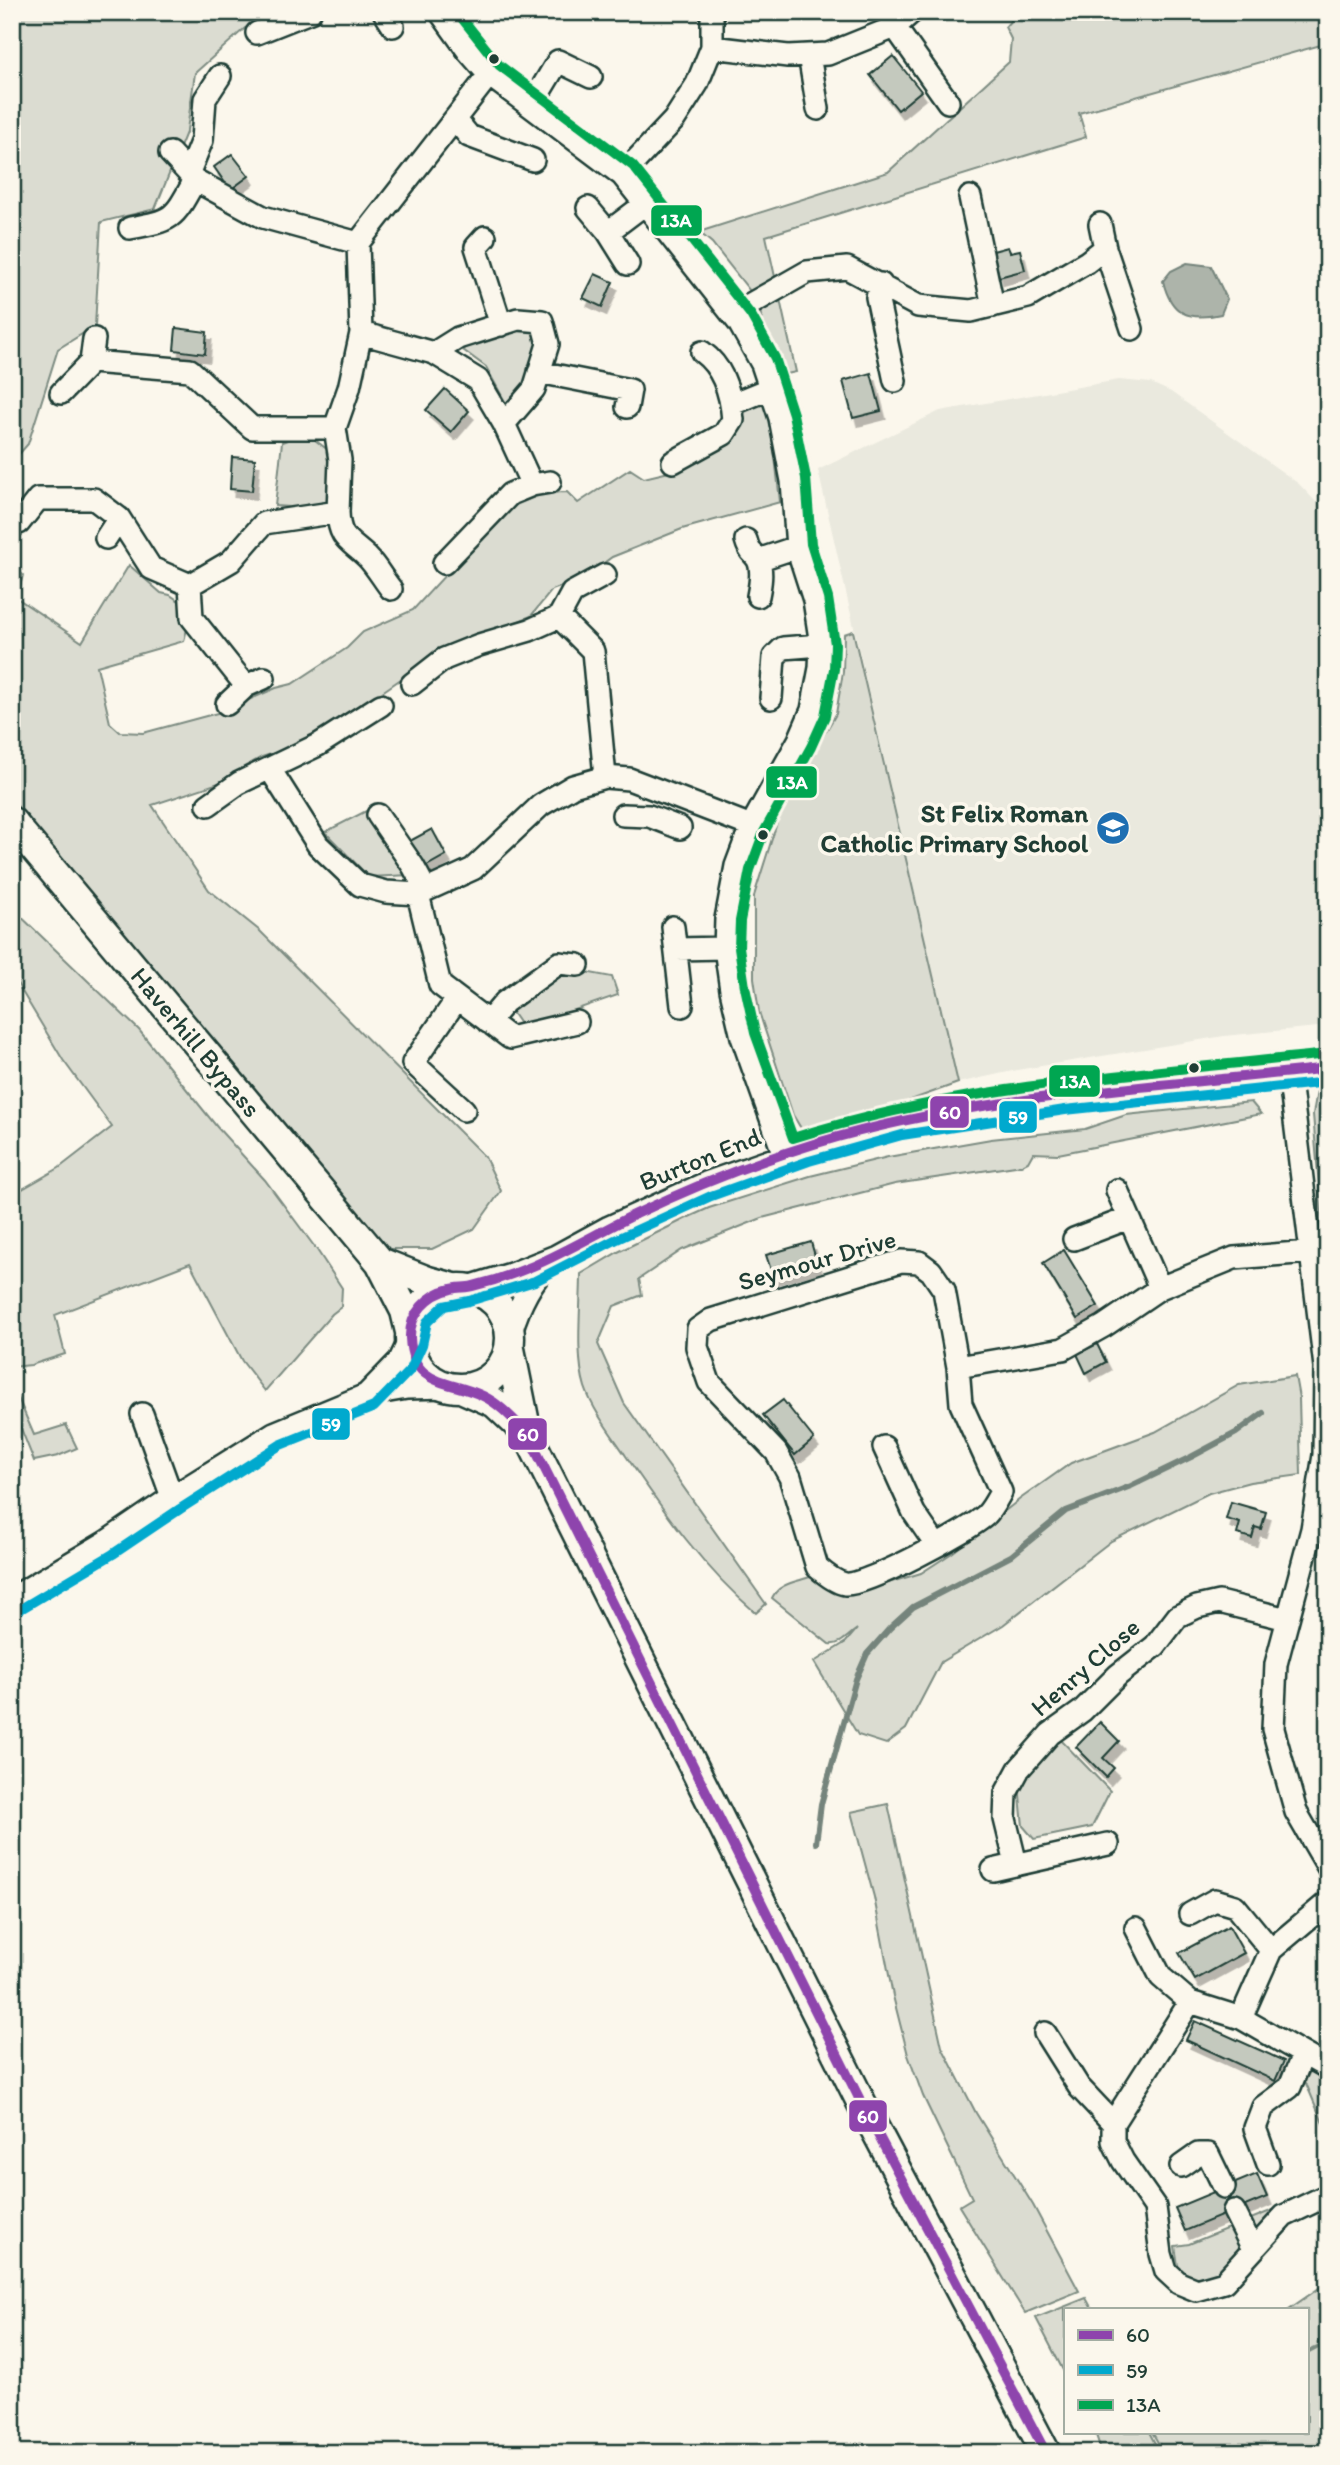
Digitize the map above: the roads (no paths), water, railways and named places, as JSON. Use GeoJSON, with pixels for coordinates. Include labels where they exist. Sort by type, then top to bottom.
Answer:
{"type":"FeatureCollection","features":[{"type":"Feature","properties":{"kind":"main road","name":"Haverhill Bypass"},"geometry":{"type":"LineString","coordinates":[[12,822],[380,1262],[405,1311],[410,1336]]}},
{"type":"Feature","properties":{"kind":"main road","name":"Haverhill Bypass"},"geometry":{"type":"LineString","coordinates":[[380,1262],[428,1281],[459,1288]]}},
{"type":"Feature","properties":{"kind":"main road"},"geometry":{"type":"LineString","coordinates":[[527,1433],[495,1403],[433,1381],[421,1370],[413,1356],[410,1336],[414,1317],[424,1303],[438,1293],[459,1288],[482,1292],[496,1302],[506,1316],[527,1433],[866,2112],[1046,2453]]}},
{"type":"Feature","properties":{"kind":"main road"},"geometry":{"type":"LineString","coordinates":[[455,1388],[479,1385],[494,1377],[504,1364],[510,1340]]}},
{"type":"Feature","properties":{"kind":"street"},"geometry":{"type":"LineString","coordinates":[[257,33],[310,12]]}},
{"type":"Feature","properties":{"kind":"street"},"geometry":{"type":"LineString","coordinates":[[622,175],[674,120],[698,84],[712,47],[712,12]]}},
{"type":"Feature","properties":{"kind":"street"},"geometry":{"type":"LineString","coordinates":[[712,47],[788,56],[828,54],[895,27],[912,12]]}},
{"type":"Feature","properties":{"kind":"street"},"geometry":{"type":"LineString","coordinates":[[442,13],[468,51],[489,75],[622,175],[733,314],[762,364],[771,388],[787,452],[797,547],[814,600],[821,645],[818,688],[799,740],[751,826],[736,866],[726,919],[725,948],[742,1037],[784,1155]]}},
{"type":"Feature","properties":{"kind":"street"},"geometry":{"type":"LineString","coordinates":[[895,27],[948,102]]}},
{"type":"Feature","properties":{"kind":"street"},"geometry":{"type":"LineString","coordinates":[[809,55],[818,108]]}},
{"type":"Feature","properties":{"kind":"street"},"geometry":{"type":"LineString","coordinates":[[531,106],[552,56],[591,77]]}},
{"type":"Feature","properties":{"kind":"street"},"geometry":{"type":"LineString","coordinates":[[391,589],[367,558],[345,540],[338,527],[340,460],[335,428],[349,388],[361,333],[358,243],[489,75]]}},
{"type":"Feature","properties":{"kind":"street"},"geometry":{"type":"LineString","coordinates":[[130,228],[162,222],[178,212],[202,140],[205,99],[219,76]]}},
{"type":"Feature","properties":{"kind":"street"},"geometry":{"type":"LineString","coordinates":[[455,119],[468,136],[533,160]]}},
{"type":"Feature","properties":{"kind":"street"},"geometry":{"type":"LineString","coordinates":[[170,153],[192,176],[263,217],[358,243]]}},
{"type":"Feature","properties":{"kind":"street"},"geometry":{"type":"LineString","coordinates":[[970,197],[993,306]]}},
{"type":"Feature","properties":{"kind":"street"},"geometry":{"type":"LineString","coordinates":[[608,232],[645,204]]}},
{"type":"Feature","properties":{"kind":"street"},"geometry":{"type":"LineString","coordinates":[[588,208],[608,232],[628,264]]}},
{"type":"Feature","properties":{"kind":"street"},"geometry":{"type":"LineString","coordinates":[[1100,224],[1105,248],[1132,329]]}},
{"type":"Feature","properties":{"kind":"street"},"geometry":{"type":"LineString","coordinates":[[485,237],[476,247],[501,325]]}},
{"type":"Feature","properties":{"kind":"street"},"geometry":{"type":"LineString","coordinates":[[733,314],[807,272],[847,268],[918,306],[971,311],[1028,297],[1087,262],[1105,248]]}},
{"type":"Feature","properties":{"kind":"street"},"geometry":{"type":"LineString","coordinates":[[881,284],[877,297],[895,381]]}},
{"type":"Feature","properties":{"kind":"street"},"geometry":{"type":"LineString","coordinates":[[434,353],[458,338],[518,319],[542,321],[548,344],[534,389],[504,424]]}},
{"type":"Feature","properties":{"kind":"street"},"geometry":{"type":"LineString","coordinates":[[361,333],[434,353],[478,380],[541,483],[510,494],[443,563]]}},
{"type":"Feature","properties":{"kind":"street"},"geometry":{"type":"LineString","coordinates":[[61,393],[91,362],[94,339]]}},
{"type":"Feature","properties":{"kind":"street"},"geometry":{"type":"LineString","coordinates":[[673,462],[724,434],[733,420],[732,404],[726,385],[712,360],[702,352]]}},
{"type":"Feature","properties":{"kind":"street"},"geometry":{"type":"LineString","coordinates":[[91,362],[190,370],[252,428],[335,428]]}},
{"type":"Feature","properties":{"kind":"street"},"geometry":{"type":"LineString","coordinates":[[539,372],[630,390],[627,407]]}},
{"type":"Feature","properties":{"kind":"street"},"geometry":{"type":"LineString","coordinates":[[732,404],[771,388]]}},
{"type":"Feature","properties":{"kind":"street"},"geometry":{"type":"LineString","coordinates":[[19,523],[38,499],[94,499],[119,518],[151,568],[190,585]]}},
{"type":"Feature","properties":{"kind":"street"},"geometry":{"type":"LineString","coordinates":[[190,585],[231,561],[264,523],[338,512]]}},
{"type":"Feature","properties":{"kind":"street"},"geometry":{"type":"LineString","coordinates":[[106,538],[119,518]]}},
{"type":"Feature","properties":{"kind":"street"},"geometry":{"type":"LineString","coordinates":[[746,540],[750,553],[758,560],[761,579],[758,596]]}},
{"type":"Feature","properties":{"kind":"street"},"geometry":{"type":"LineString","coordinates":[[758,560],[797,547]]}},
{"type":"Feature","properties":{"kind":"street"},"geometry":{"type":"LineString","coordinates":[[412,684],[444,659],[530,630],[559,617],[572,593],[605,575]]}},
{"type":"Feature","properties":{"kind":"street"},"geometry":{"type":"LineString","coordinates":[[190,585],[192,618],[255,682],[227,704]]}},
{"type":"Feature","properties":{"kind":"street"},"geometry":{"type":"LineString","coordinates":[[559,617],[593,651],[605,777]]}},
{"type":"Feature","properties":{"kind":"street"},"geometry":{"type":"LineString","coordinates":[[771,698],[774,657],[783,648],[821,645]]}},
{"type":"Feature","properties":{"kind":"street"},"geometry":{"type":"LineString","coordinates":[[208,806],[239,783],[318,745],[381,705]]}},
{"type":"Feature","properties":{"kind":"street"},"geometry":{"type":"LineString","coordinates":[[270,769],[318,845],[360,885],[386,892],[422,892],[473,869],[541,805],[573,786],[605,777],[629,779],[751,826]]}},
{"type":"Feature","properties":{"kind":"street"},"geometry":{"type":"LineString","coordinates":[[649,816],[658,790]]}},
{"type":"Feature","properties":{"kind":"street"},"geometry":{"type":"LineString","coordinates":[[378,815],[414,866],[422,892],[440,985],[510,1038],[577,1022]]}},
{"type":"Feature","properties":{"kind":"street"},"geometry":{"type":"LineString","coordinates":[[623,815],[649,816],[680,828]]}},
{"type":"Feature","properties":{"kind":"street"},"geometry":{"type":"LineString","coordinates":[[673,927],[682,1006]]}},
{"type":"Feature","properties":{"kind":"street"},"geometry":{"type":"LineString","coordinates":[[676,949],[725,948]]}},
{"type":"Feature","properties":{"kind":"street"},"geometry":{"type":"LineString","coordinates":[[488,1022],[505,1002],[559,963],[578,965]]}},
{"type":"Feature","properties":{"kind":"street"},"geometry":{"type":"LineString","coordinates":[[457,999],[413,1063],[464,1110]]}},
{"type":"Feature","properties":{"kind":"street","name":"Burton End"},"geometry":{"type":"LineString","coordinates":[[459,1288],[511,1274],[556,1256],[609,1227],[706,1183],[784,1155],[899,1121],[973,1108],[1328,1068]]}},
{"type":"Feature","properties":{"kind":"street"},"geometry":{"type":"LineString","coordinates":[[1289,1072],[1325,1367],[1326,1455],[1312,1529],[1276,1664],[1273,1729],[1296,1812],[1328,1867]]}},
{"type":"Feature","properties":{"kind":"street"},"geometry":{"type":"LineString","coordinates":[[1117,1190],[1160,1288]]}},
{"type":"Feature","properties":{"kind":"street"},"geometry":{"type":"LineString","coordinates":[[1074,1239],[1129,1218]]}},
{"type":"Feature","properties":{"kind":"street"},"geometry":{"type":"LineString","coordinates":[[958,1367],[1063,1349],[1104,1326],[1160,1288],[1234,1258],[1311,1252]]}},
{"type":"Feature","properties":{"kind":"street","name":"Burton End"},"geometry":{"type":"LineString","coordinates":[[510,1340],[525,1295],[537,1275],[556,1256]]}},
{"type":"Feature","properties":{"kind":"street","name":"Seymour Drive"},"geometry":{"type":"LineString","coordinates":[[901,1261],[919,1262],[931,1270],[944,1290],[958,1367],[961,1404],[1001,1492],[986,1515],[936,1545],[870,1579],[846,1584],[828,1576],[817,1567],[790,1477],[776,1452],[709,1382],[698,1347],[698,1329],[711,1320],[901,1261]]}},
{"type":"Feature","properties":{"kind":"street"},"geometry":{"type":"LineString","coordinates":[[366,1395],[400,1360],[410,1336]]}},
{"type":"Feature","properties":{"kind":"street"},"geometry":{"type":"LineString","coordinates":[[12,1598],[106,1542],[274,1433],[303,1419],[366,1395],[407,1388],[455,1388]]}},
{"type":"Feature","properties":{"kind":"street"},"geometry":{"type":"LineString","coordinates":[[142,1414],[172,1497]]}},
{"type":"Feature","properties":{"kind":"street"},"geometry":{"type":"LineString","coordinates":[[884,1447],[914,1513],[936,1545]]}},
{"type":"Feature","properties":{"kind":"street","name":"Henry Close"},"geometry":{"type":"LineString","coordinates":[[1016,1864],[1005,1819],[1006,1793],[1019,1769],[1050,1734],[1082,1712],[1118,1675],[1155,1646],[1178,1616],[1219,1602],[1287,1619]]}},
{"type":"Feature","properties":{"kind":"street"},"geometry":{"type":"LineString","coordinates":[[993,1870],[1108,1844]]}},
{"type":"Feature","properties":{"kind":"street"},"geometry":{"type":"LineString","coordinates":[[1190,1914],[1216,1900],[1235,1906],[1271,1950]]}},
{"type":"Feature","properties":{"kind":"street"},"geometry":{"type":"LineString","coordinates":[[1241,2018],[1271,1950],[1328,1902]]}},
{"type":"Feature","properties":{"kind":"street"},"geometry":{"type":"LineString","coordinates":[[1136,1928],[1161,1977],[1190,2002],[1241,2018],[1328,2068]]}},
{"type":"Feature","properties":{"kind":"street"},"geometry":{"type":"LineString","coordinates":[[1190,2002],[1113,2123],[1113,2141],[1123,2161],[1155,2207],[1166,2271],[1179,2283],[1196,2290],[1224,2282],[1284,2216],[1328,2195]]}},
{"type":"Feature","properties":{"kind":"street"},"geometry":{"type":"LineString","coordinates":[[1045,2033],[1079,2087],[1113,2123]]}},
{"type":"Feature","properties":{"kind":"street"},"geometry":{"type":"LineString","coordinates":[[1268,2164],[1255,2128],[1263,2107],[1290,2087],[1303,2054]]}},
{"type":"Feature","properties":{"kind":"street"},"geometry":{"type":"LineString","coordinates":[[1181,2166],[1198,2154],[1208,2154],[1224,2187]]}},
{"type":"Feature","properties":{"kind":"street"},"geometry":{"type":"LineString","coordinates":[[1234,2211],[1253,2249]]}},
{"type":"Feature","properties":{"kind":"waterway"},"geometry":{"type":"LineString","coordinates":[[816,1843],[821,1804],[856,1679],[867,1654],[890,1628],[913,1607],[1011,1556],[1066,1511],[1131,1486],[1191,1457],[1236,1433],[1263,1413]]}},
{"type":"Feature","properties":{"kind":"place","name":"St Felix Roman Catholic Primary School"},"geometry":{"type":"Point","coordinates":[1113,828]}}]}
